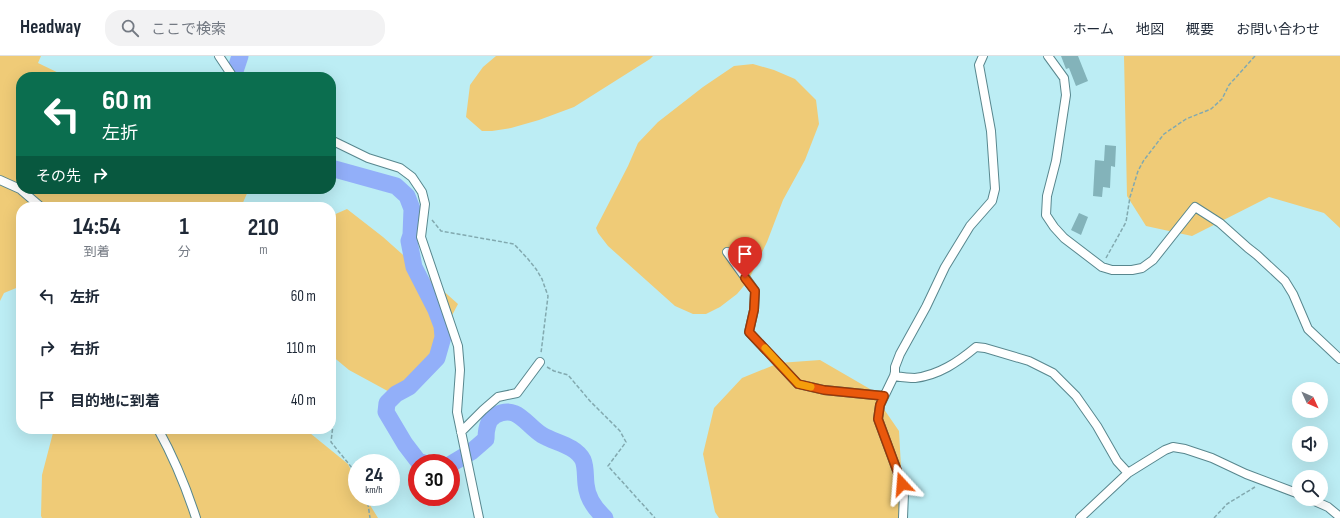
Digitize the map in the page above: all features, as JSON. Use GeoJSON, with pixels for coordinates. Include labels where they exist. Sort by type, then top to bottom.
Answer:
{"type":"FeatureCollection","features":[{"type":"Feature","properties":{"kind":"street"},"geometry":{"type":"LineString","coordinates":[[218,56],[229,72]]}},
{"type":"Feature","properties":{"kind":"street"},"geometry":{"type":"LineString","coordinates":[[902,518],[904,493],[878,419],[880,405],[894,376],[895,367],[900,354],[926,307],[945,266],[970,226],[992,201],[995,189],[991,131],[979,65],[982,56]]}},
{"type":"Feature","properties":{"kind":"street"},"geometry":{"type":"LineString","coordinates":[[1048,56],[1064,78],[1066,95],[1056,162],[1047,196],[1046,215],[1064,238],[1102,267],[1112,270],[1132,270],[1142,268],[1153,260],[1195,207],[1220,223],[1285,281],[1293,294],[1308,329],[1340,359]]}},
{"type":"Feature","properties":{"kind":"street"},"geometry":{"type":"LineString","coordinates":[[336,142],[368,158],[400,168],[412,177],[422,192],[425,212],[421,237],[458,346],[460,370],[457,412],[479,518]]}},
{"type":"Feature","properties":{"kind":"street"},"geometry":{"type":"LineString","coordinates":[[0,180],[16,187]]}},
{"type":"Feature","properties":{"kind":"street"},"geometry":{"type":"LineString","coordinates":[[26,194],[35,202]]}},
{"type":"Feature","properties":{"kind":"street"},"geometry":{"type":"LineString","coordinates":[[727,252],[755,291],[754,310],[749,332],[798,384],[824,390],[884,396]]}},
{"type":"Feature","properties":{"kind":"street"},"geometry":{"type":"LineString","coordinates":[[894,376],[915,378],[938,372],[957,362],[976,347],[985,348],[1029,361],[1053,373],[1076,396],[1097,426],[1117,461],[1128,473]]}},
{"type":"Feature","properties":{"kind":"street"},"geometry":{"type":"LineString","coordinates":[[461,432],[498,397],[517,393],[540,362]]}},
{"type":"Feature","properties":{"kind":"street"},"geometry":{"type":"LineString","coordinates":[[161,434],[186,489],[196,518]]}},
{"type":"Feature","properties":{"kind":"street"},"geometry":{"type":"LineString","coordinates":[[1080,518],[1128,473],[1165,450],[1173,447],[1185,449],[1212,458],[1264,482],[1292,492]]}},
{"type":"Feature","properties":{"kind":"street"},"geometry":{"type":"LineString","coordinates":[[1326,506],[1340,517]]}},
{"type":"Feature","properties":{"kind":"path"},"geometry":{"type":"LineString","coordinates":[[1102,267],[1126,222],[1130,197],[1138,171],[1144,160],[1164,134],[1186,118],[1211,108],[1222,99],[1229,84],[1255,56]]}},
{"type":"Feature","properties":{"kind":"path"},"geometry":{"type":"LineString","coordinates":[[425,212],[441,231],[514,244],[536,269],[542,279],[548,296],[540,362],[554,371],[568,375],[590,401],[620,431],[626,442],[608,466],[655,518]]}},
{"type":"Feature","properties":{"kind":"path"},"geometry":{"type":"LineString","coordinates":[[332,434],[331,442],[348,463]]}},
{"type":"Feature","properties":{"kind":"path"},"geometry":{"type":"LineString","coordinates":[[1214,518],[1227,504],[1264,482]]}},
{"type":"Feature","properties":{"kind":"path"},"geometry":{"type":"LineString","coordinates":[[368,506],[370,518]]}},
{"type":"Feature","properties":{"kind":"shaded area"},"geometry":{"type":"Polygon","coordinates":[[[0,56],[41,56],[38,63],[57,72],[16,72],[16,194],[247,194],[243,202],[16,202],[16,288],[4,293],[0,301],[0,56]]]}},
{"type":"Feature","properties":{"kind":"shaded area"},"geometry":{"type":"Polygon","coordinates":[[[496,56],[653,56],[574,107],[539,120],[511,128],[482,131],[466,117],[470,85],[483,67],[496,56]]]}},
{"type":"Feature","properties":{"kind":"shaded area"},"geometry":{"type":"Polygon","coordinates":[[[1124,56],[1340,56],[1340,228],[1324,213],[1269,197],[1192,236],[1146,226],[1127,196],[1124,56]]]}},
{"type":"Feature","properties":{"kind":"shaded area"},"geometry":{"type":"Polygon","coordinates":[[[753,64],[774,70],[795,79],[816,100],[819,124],[805,160],[783,200],[767,242],[748,281],[737,294],[720,307],[706,314],[693,314],[675,306],[608,246],[596,228],[628,166],[638,143],[658,122],[703,87],[734,66],[753,64]]]}},
{"type":"Feature","properties":{"kind":"shaded area"},"geometry":{"type":"Polygon","coordinates":[[[347,209],[383,237],[458,304],[427,363],[395,395],[349,370],[336,359],[336,214],[347,209]]]}},
{"type":"Feature","properties":{"kind":"shaded area"},"geometry":{"type":"Polygon","coordinates":[[[820,360],[870,389],[899,431],[903,503],[899,518],[719,518],[715,512],[703,454],[714,408],[742,378],[779,363],[820,360]]]}},
{"type":"Feature","properties":{"kind":"shaded area"},"geometry":{"type":"Polygon","coordinates":[[[53,434],[311,434],[348,464],[348,506],[371,506],[378,518],[42,518],[42,475],[53,434]]]}},
{"type":"Feature","properties":{"kind":"building"},"geometry":{"type":"Polygon","coordinates":[[[1061,56],[1078,56],[1088,81],[1076,86],[1069,68],[1066,69],[1061,56]]]}},
{"type":"Feature","properties":{"kind":"building"},"geometry":{"type":"Polygon","coordinates":[[[1105,145],[1116,146],[1115,167],[1111,166],[1110,188],[1103,187],[1102,197],[1093,196],[1095,160],[1104,161],[1105,145]]]}},
{"type":"Feature","properties":{"kind":"building"},"geometry":{"type":"Polygon","coordinates":[[[1079,213],[1088,217],[1081,235],[1071,230],[1079,213]]]}},
{"type":"Feature","properties":{"kind":"waterway"},"geometry":{"type":"LineString","coordinates":[[235,72],[240,56]]}},
{"type":"Feature","properties":{"kind":"waterway"},"geometry":{"type":"LineString","coordinates":[[336,169],[396,186],[407,196],[412,209],[411,235],[409,241],[414,267],[436,310],[442,326],[443,337],[437,358],[409,387],[396,394],[387,403],[386,412],[413,454]]}},
{"type":"Feature","properties":{"kind":"waterway"},"geometry":{"type":"LineString","coordinates":[[460,459],[471,452],[486,439],[488,425],[493,417],[503,412],[516,414],[542,435],[570,448],[579,455],[584,463],[587,489],[590,498],[595,507],[605,518]]}},
{"type":"Feature","properties":{"kind":"slow traffic"},"geometry":{"type":"LineString","coordinates":[[765,348],[798,384],[811,387]]}},
{"type":"Feature","properties":{"kind":"route"},"geometry":{"type":"LineString","coordinates":[[745,278],[755,291],[754,310],[749,332],[798,384],[824,390],[884,396],[880,405],[878,419],[902,484]]}}]}
